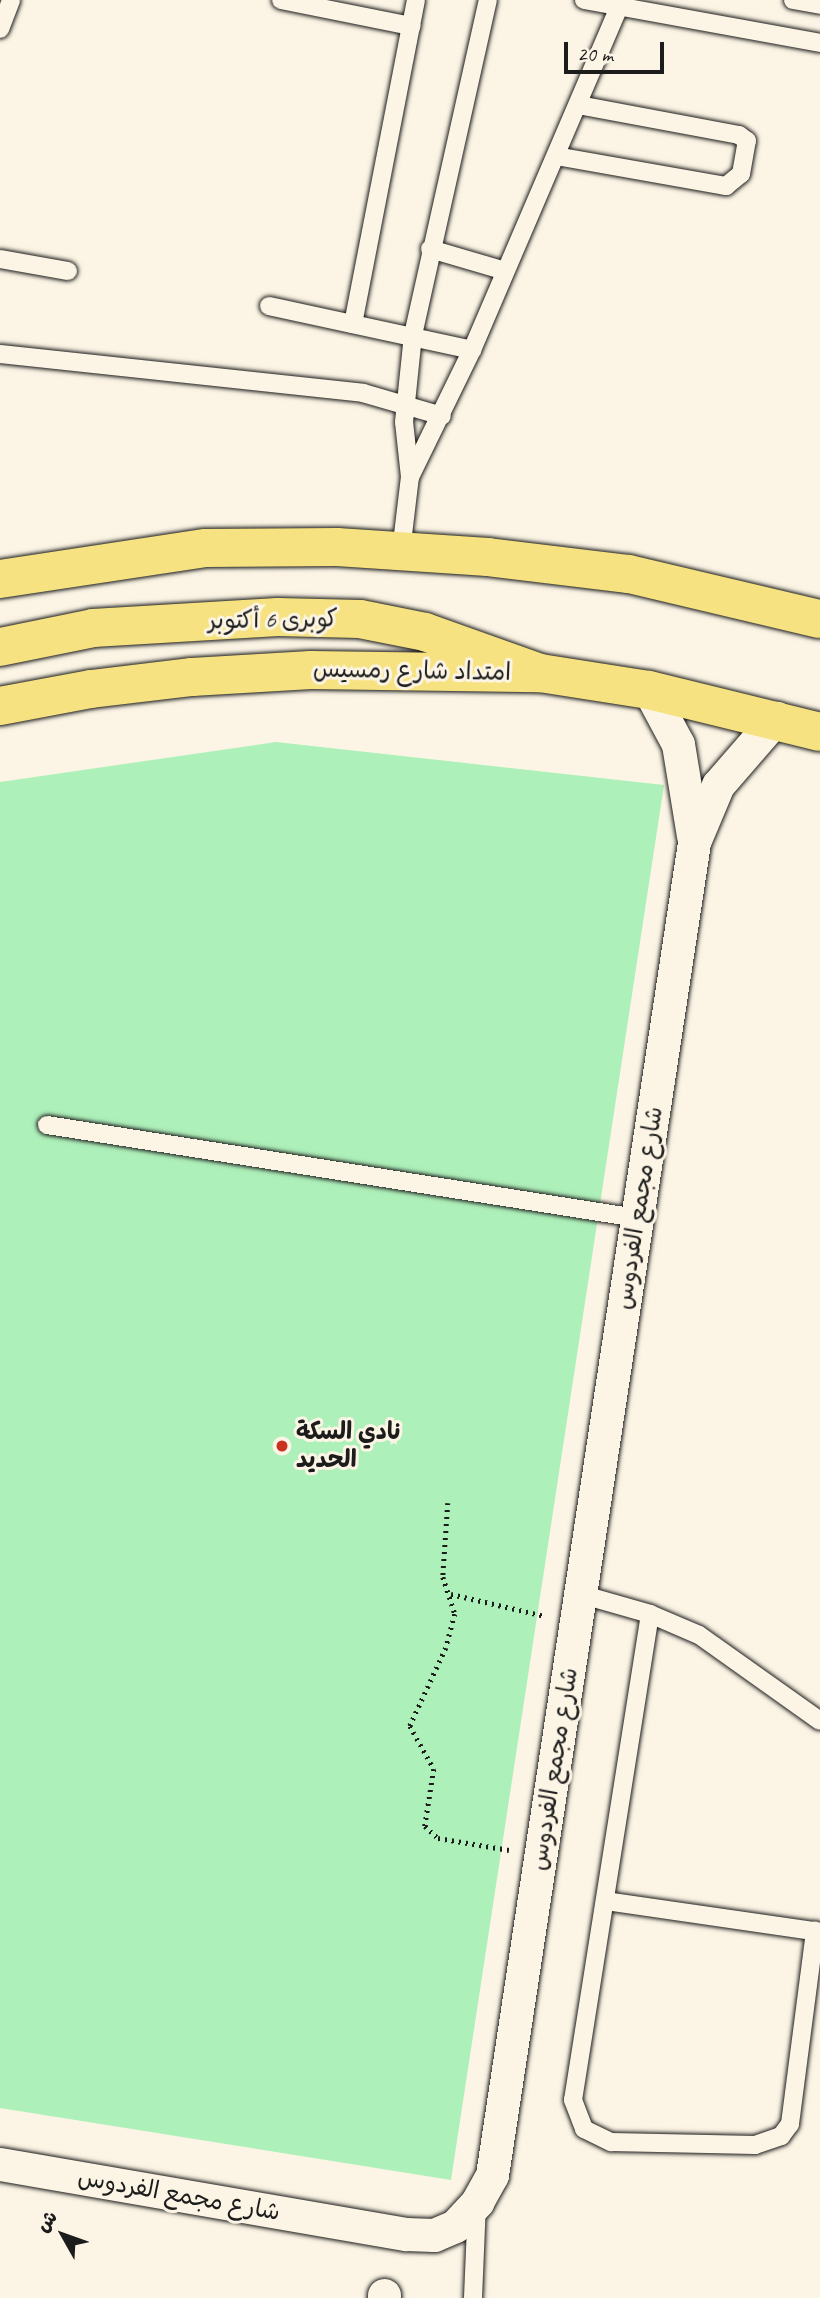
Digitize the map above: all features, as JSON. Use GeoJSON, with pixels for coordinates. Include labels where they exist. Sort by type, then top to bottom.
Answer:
{"type":"FeatureCollection","features":[{"type":"Feature","properties":{"kind":"highway"},"geometry":{"type":"LineString","coordinates":[[0,579],[206,548],[273,546],[401,551],[629,574],[820,619]]}},
{"type":"Feature","properties":{"kind":"highway","name":"كوبرى 6 أكتوبر"},"geometry":{"type":"LineString","coordinates":[[0,647],[93,628],[278,617],[360,619],[425,632],[540,673]]}},
{"type":"Feature","properties":{"kind":"highway","name":"امتداد شارع رمسيس"},"geometry":{"type":"LineString","coordinates":[[0,706],[91,689],[192,677],[312,670],[540,673],[649,690],[776,718],[820,732]]}},
{"type":"Feature","properties":{"kind":"street","name":"شارع مجمع الفردوس"},"geometry":{"type":"LineString","coordinates":[[649,690],[678,744],[694,842]]}},
{"type":"Feature","properties":{"kind":"street","name":"شارع مجمع الفردوس"},"geometry":{"type":"LineString","coordinates":[[0,2164],[407,2235],[434,2235],[455,2226],[477,2202],[492,2175],[694,842],[718,785],[776,718]]}},
{"type":"Feature","properties":{"kind":"lane"},"geometry":{"type":"LineString","coordinates":[[0,29],[11,0]]}},
{"type":"Feature","properties":{"kind":"lane"},"geometry":{"type":"LineString","coordinates":[[281,0],[411,26]]}},
{"type":"Feature","properties":{"kind":"lane"},"geometry":{"type":"LineString","coordinates":[[353,324],[416,0]]}},
{"type":"Feature","properties":{"kind":"lane"},"geometry":{"type":"LineString","coordinates":[[401,551],[410,477],[405,402],[413,335],[430,249],[488,0]]}},
{"type":"Feature","properties":{"kind":"lane"},"geometry":{"type":"LineString","coordinates":[[584,0],[621,4],[820,43]]}},
{"type":"Feature","properties":{"kind":"lane"},"geometry":{"type":"LineString","coordinates":[[793,0],[820,5]]}},
{"type":"Feature","properties":{"kind":"lane"},"geometry":{"type":"LineString","coordinates":[[410,477],[472,350],[621,4]]}},
{"type":"Feature","properties":{"kind":"lane"},"geometry":{"type":"LineString","coordinates":[[556,156],[726,186],[741,174],[747,141],[739,135],[578,104]]}},
{"type":"Feature","properties":{"kind":"lane"},"geometry":{"type":"LineString","coordinates":[[430,249],[505,271]]}},
{"type":"Feature","properties":{"kind":"lane"},"geometry":{"type":"LineString","coordinates":[[0,259],[68,271]]}},
{"type":"Feature","properties":{"kind":"lane"},"geometry":{"type":"LineString","coordinates":[[269,306],[413,335],[472,350]]}},
{"type":"Feature","properties":{"kind":"lane"},"geometry":{"type":"LineString","coordinates":[[0,354],[341,390],[405,402],[442,416]]}},
{"type":"Feature","properties":{"kind":"lane"},"geometry":{"type":"LineString","coordinates":[[47,1125],[637,1218]]}},
{"type":"Feature","properties":{"kind":"lane"},"geometry":{"type":"LineString","coordinates":[[578,1608],[650,1614],[722,1648],[820,1721]]}},
{"type":"Feature","properties":{"kind":"lane"},"geometry":{"type":"LineString","coordinates":[[605,1901],[817,1931],[790,2124],[781,2136],[755,2145],[611,2142],[584,2129],[573,2100],[650,1614]]}},
{"type":"Feature","properties":{"kind":"lane"},"geometry":{"type":"LineString","coordinates":[[473,2298],[477,2202]]}},
{"type":"Feature","properties":{"kind":"path"},"geometry":{"type":"LineString","coordinates":[[448,1503],[443,1577],[455,1614],[446,1648],[410,1726],[434,1769],[425,1826],[438,1838],[541,1854]]}},
{"type":"Feature","properties":{"kind":"path"},"geometry":{"type":"LineString","coordinates":[[450,1594],[578,1608]]}},
{"type":"Feature","properties":{"kind":"green space","name":"نادي السكة الحديد"},"geometry":{"type":"Polygon","coordinates":[[[276,742],[664,785],[451,2180],[0,2108],[0,782],[276,742]]]}},
{"type":"Feature","properties":{"kind":"place","name":"نادي السكة الحديد"},"geometry":{"type":"Point","coordinates":[282,1446]}}]}
